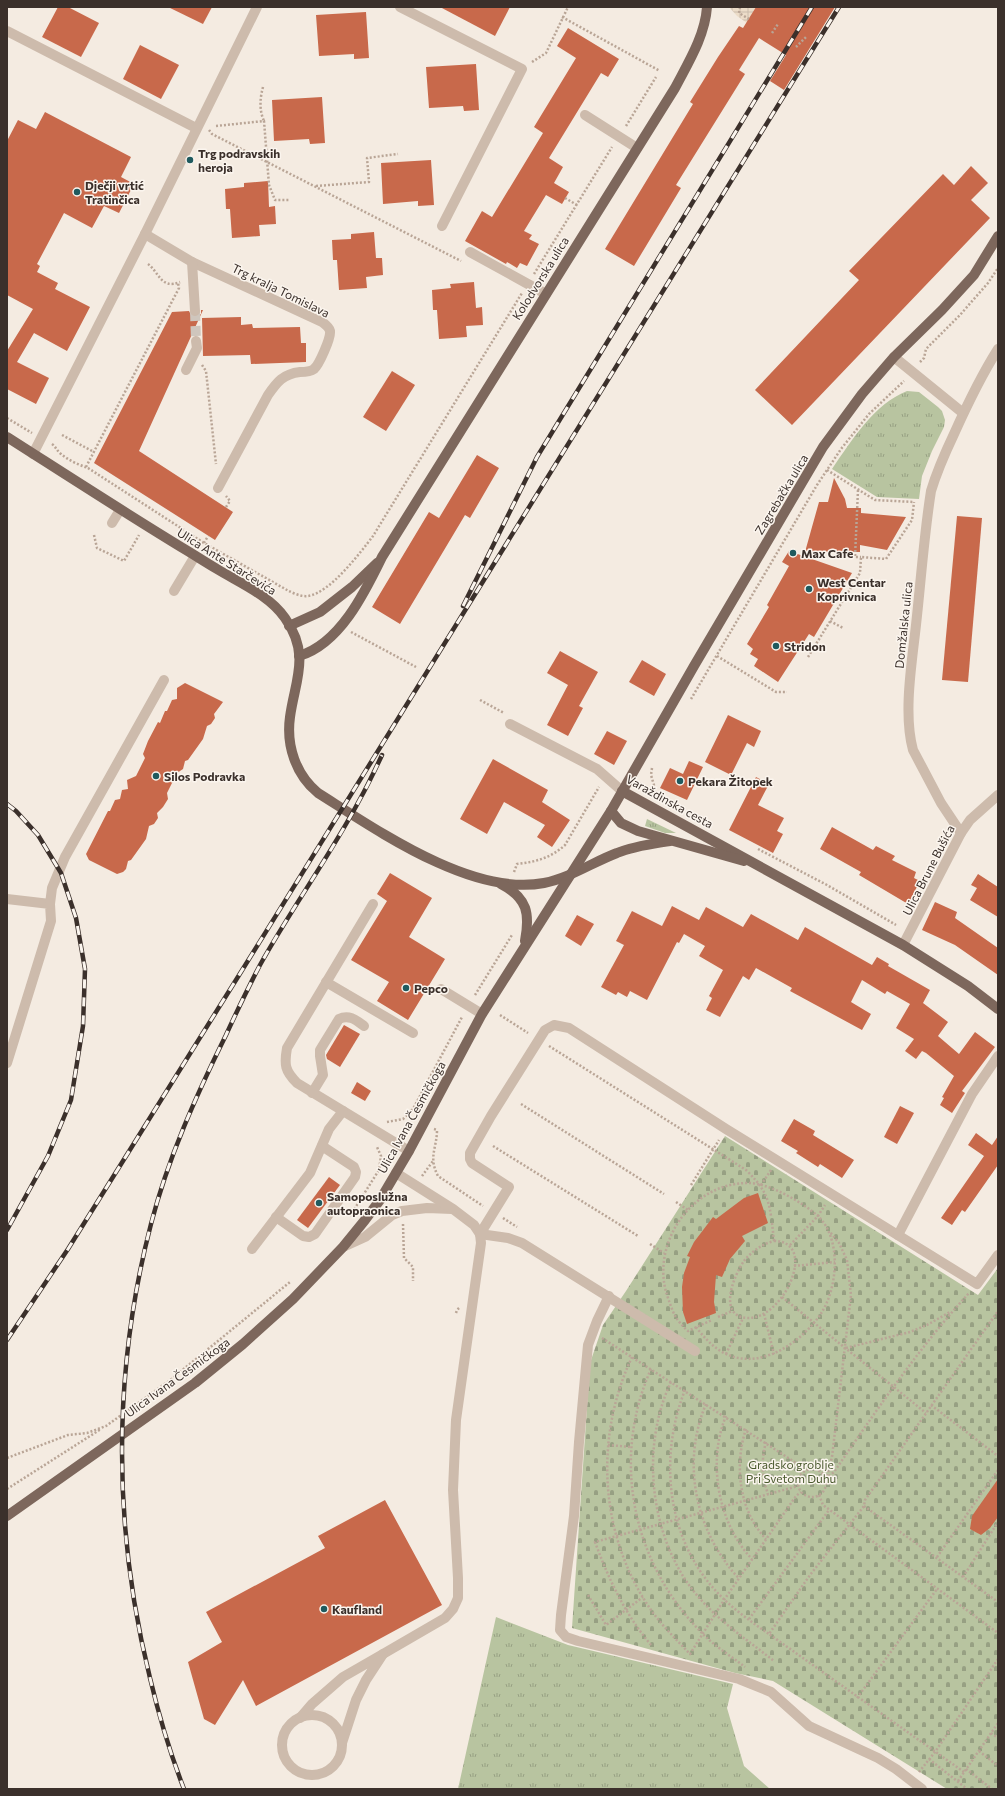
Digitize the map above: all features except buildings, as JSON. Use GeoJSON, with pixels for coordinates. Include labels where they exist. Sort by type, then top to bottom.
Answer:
{"type":"FeatureCollection","features":[{"type":"Feature","properties":{"kind":"main road","name":"Kolodvorska ulica"},"geometry":{"type":"LineString","coordinates":[[299,656],[316,649],[335,633],[362,594],[382,557],[675,88],[694,51],[704,26],[707,7]]}},
{"type":"Feature","properties":{"kind":"main road","name":"Zagrebačka ulica"},"geometry":{"type":"LineString","coordinates":[[622,791],[823,447],[862,394],[894,357],[942,310],[974,275],[998,236]]}},
{"type":"Feature","properties":{"kind":"main road","name":"Ulica Ante Starčevića"},"geometry":{"type":"LineString","coordinates":[[7,437],[120,510],[260,595],[275,607],[289,626],[299,656],[299,680],[290,717],[290,741],[301,776],[309,786],[318,793],[420,854],[465,873],[496,881],[534,884],[556,880],[630,849],[670,840]]}},
{"type":"Feature","properties":{"kind":"main road","name":"Kolodvorska ulica"},"geometry":{"type":"LineString","coordinates":[[289,626],[312,617],[324,609],[352,587],[382,557]]}},
{"type":"Feature","properties":{"kind":"main road","name":"Ulica Ivana Česmičkoga"},"geometry":{"type":"LineString","coordinates":[[7,1516],[194,1383],[243,1344],[293,1299],[343,1247],[380,1200],[482,1014],[611,811],[622,791]]}},
{"type":"Feature","properties":{"kind":"main road","name":"Varaždinska cesta"},"geometry":{"type":"LineString","coordinates":[[622,791],[722,844],[755,864],[830,903],[903,944],[968,986],[998,1009]]}},
{"type":"Feature","properties":{"kind":"main road","name":"Varaždinska cesta"},"geometry":{"type":"LineString","coordinates":[[611,811],[615,818],[628,827],[755,864]]}},
{"type":"Feature","properties":{"kind":"main road","name":"Ulica Ante Starčevića"},"geometry":{"type":"LineString","coordinates":[[496,881],[516,893],[525,906],[528,921],[524,946]]}},
{"type":"Feature","properties":{"kind":"street"},"geometry":{"type":"LineString","coordinates":[[33,454],[145,234],[201,128],[257,7]]}},
{"type":"Feature","properties":{"kind":"street"},"geometry":{"type":"LineString","coordinates":[[400,7],[522,69],[442,226]]}},
{"type":"Feature","properties":{"kind":"street"},"geometry":{"type":"LineString","coordinates":[[7,31],[201,128]]}},
{"type":"Feature","properties":{"kind":"street"},"geometry":{"type":"LineString","coordinates":[[585,115],[637,148]]}},
{"type":"Feature","properties":{"kind":"street","name":"Trg kralja Tomislava"},"geometry":{"type":"LineString","coordinates":[[145,234],[192,262],[322,322],[328,326],[330,331],[330,338],[316,368],[310,372],[287,375],[278,381],[268,395],[218,488]]}},
{"type":"Feature","properties":{"kind":"street"},"geometry":{"type":"LineString","coordinates":[[470,252],[546,294]]}},
{"type":"Feature","properties":{"kind":"street"},"geometry":{"type":"LineString","coordinates":[[192,262],[195,311]]}},
{"type":"Feature","properties":{"kind":"street"},"geometry":{"type":"LineString","coordinates":[[186,370],[197,348],[196,342]]}},
{"type":"Feature","properties":{"kind":"street","name":"Domžalska ulica"},"geometry":{"type":"LineString","coordinates":[[961,833],[941,803],[913,750],[910,736],[909,707],[929,503],[936,474],[963,413],[998,349]]}},
{"type":"Feature","properties":{"kind":"street"},"geometry":{"type":"LineString","coordinates":[[894,357],[963,413]]}},
{"type":"Feature","properties":{"kind":"street"},"geometry":{"type":"LineString","coordinates":[[112,523],[120,510]]}},
{"type":"Feature","properties":{"kind":"street"},"geometry":{"type":"LineString","coordinates":[[174,591],[195,556]]}},
{"type":"Feature","properties":{"kind":"street"},"geometry":{"type":"LineString","coordinates":[[7,1063],[51,921],[50,904],[52,888],[65,856],[164,680]]}},
{"type":"Feature","properties":{"kind":"street","name":"Varaždinska cesta"},"geometry":{"type":"LineString","coordinates":[[510,724],[597,769],[622,791]]}},
{"type":"Feature","properties":{"kind":"street","name":"Ulica Brune Bušića"},"geometry":{"type":"LineString","coordinates":[[903,944],[961,833],[970,820],[998,795]]}},
{"type":"Feature","properties":{"kind":"street"},"geometry":{"type":"LineString","coordinates":[[7,899],[50,904]]}},
{"type":"Feature","properties":{"kind":"street"},"geometry":{"type":"LineString","coordinates":[[373,904],[287,1048],[284,1062],[289,1075],[297,1084],[408,1151]]}},
{"type":"Feature","properties":{"kind":"street"},"geometry":{"type":"LineString","coordinates":[[326,982],[413,1033]]}},
{"type":"Feature","properties":{"kind":"street"},"geometry":{"type":"LineString","coordinates":[[441,989],[482,1014]]}},
{"type":"Feature","properties":{"kind":"street"},"geometry":{"type":"LineString","coordinates":[[312,1093],[323,1075],[320,1050],[339,1019],[349,1017],[364,1026]]}},
{"type":"Feature","properties":{"kind":"street"},"geometry":{"type":"LineString","coordinates":[[383,1654],[366,1680],[356,1700],[342,1743],[339,1758],[330,1769],[316,1774],[302,1773],[293,1768],[286,1760],[283,1751],[283,1741],[286,1732],[292,1724],[343,1677],[445,1618],[453,1609],[458,1598],[453,1490],[456,1420],[479,1253],[480,1234],[509,1187],[472,1163],[470,1153],[491,1116],[545,1030],[554,1025],[569,1028],[726,1129],[977,1284],[998,1256]]}},
{"type":"Feature","properties":{"kind":"street"},"geometry":{"type":"LineString","coordinates":[[898,1235],[972,1094],[998,1056]]}},
{"type":"Feature","properties":{"kind":"street"},"geometry":{"type":"LineString","coordinates":[[252,1248],[310,1173],[329,1130],[343,1111]]}},
{"type":"Feature","properties":{"kind":"street"},"geometry":{"type":"LineString","coordinates":[[276,1217],[303,1236],[309,1237],[315,1234],[356,1177],[354,1167],[322,1146]]}},
{"type":"Feature","properties":{"kind":"street"},"geometry":{"type":"LineString","coordinates":[[396,1173],[453,1209],[474,1225],[480,1234]]}},
{"type":"Feature","properties":{"kind":"street"},"geometry":{"type":"LineString","coordinates":[[343,1247],[365,1237],[392,1215],[402,1211],[427,1208],[453,1209]]}},
{"type":"Feature","properties":{"kind":"street"},"geometry":{"type":"LineString","coordinates":[[480,1234],[502,1236],[522,1243],[695,1351]]}},
{"type":"Feature","properties":{"kind":"street"},"geometry":{"type":"LineString","coordinates":[[609,1296],[588,1345],[574,1516],[560,1626],[563,1634],[566,1637],[578,1641],[700,1669],[756,1685],[771,1692],[809,1726],[878,1758],[912,1780],[922,1789]]}},
{"type":"Feature","properties":{"kind":"street"},"geometry":{"type":"LineString","coordinates":[[300,1718],[314,1716],[328,1719],[340,1734],[342,1743]]}},
{"type":"Feature","properties":{"kind":"path"},"geometry":{"type":"LineString","coordinates":[[522,69],[546,53],[568,7]]}},
{"type":"Feature","properties":{"kind":"path"},"geometry":{"type":"LineString","coordinates":[[740,7],[739,12],[749,18]]}},
{"type":"Feature","properties":{"kind":"path"},"geometry":{"type":"LineString","coordinates":[[562,17],[660,71]]}},
{"type":"Feature","properties":{"kind":"path"},"geometry":{"type":"LineString","coordinates":[[772,33],[778,24]]}},
{"type":"Feature","properties":{"kind":"path"},"geometry":{"type":"LineString","coordinates":[[796,47],[806,37]]}},
{"type":"Feature","properties":{"kind":"path"},"geometry":{"type":"LineString","coordinates":[[532,277],[656,77]]}},
{"type":"Feature","properties":{"kind":"path"},"geometry":{"type":"LineString","coordinates":[[263,87],[260,97],[261,114],[264,121],[269,185],[275,200],[290,200]]}},
{"type":"Feature","properties":{"kind":"path"},"geometry":{"type":"LineString","coordinates":[[216,126],[264,121]]}},
{"type":"Feature","properties":{"kind":"path"},"geometry":{"type":"LineString","coordinates":[[201,128],[467,264]]}},
{"type":"Feature","properties":{"kind":"path"},"geometry":{"type":"LineString","coordinates":[[314,186],[369,182],[367,158],[398,154]]}},
{"type":"Feature","properties":{"kind":"path"},"geometry":{"type":"LineString","coordinates":[[565,198],[576,205]]}},
{"type":"Feature","properties":{"kind":"path"},"geometry":{"type":"LineString","coordinates":[[86,467],[180,288],[178,283],[174,284],[163,281],[157,277],[155,271],[148,264]]}},
{"type":"Feature","properties":{"kind":"path"},"geometry":{"type":"LineString","coordinates":[[689,703],[841,448],[880,402],[895,391],[912,372],[924,358],[926,349],[988,283],[998,268]]}},
{"type":"Feature","properties":{"kind":"path"},"geometry":{"type":"LineString","coordinates":[[52,444],[56,446],[59,453],[86,467],[204,543],[287,590],[300,595],[310,596],[329,584],[346,570],[373,536],[525,288]]}},
{"type":"Feature","properties":{"kind":"path"},"geometry":{"type":"LineString","coordinates":[[515,289],[522,293]]}},
{"type":"Feature","properties":{"kind":"path"},"geometry":{"type":"LineString","coordinates":[[194,354],[206,371],[216,466]]}},
{"type":"Feature","properties":{"kind":"path"},"geometry":{"type":"LineString","coordinates":[[7,418],[29,431]]}},
{"type":"Feature","properties":{"kind":"path"},"geometry":{"type":"LineString","coordinates":[[62,435],[94,452]]}},
{"type":"Feature","properties":{"kind":"path"},"geometry":{"type":"LineString","coordinates":[[827,470],[875,500],[929,503]]}},
{"type":"Feature","properties":{"kind":"path"},"geometry":{"type":"LineString","coordinates":[[218,488],[230,501],[226,507]]}},
{"type":"Feature","properties":{"kind":"path"},"geometry":{"type":"LineString","coordinates":[[858,490],[855,557],[886,558],[912,520],[914,502]]}},
{"type":"Feature","properties":{"kind":"path"},"geometry":{"type":"LineString","coordinates":[[94,535],[96,548],[124,561],[137,540]]}},
{"type":"Feature","properties":{"kind":"path"},"geometry":{"type":"LineString","coordinates":[[204,543],[208,536]]}},
{"type":"Feature","properties":{"kind":"path"},"geometry":{"type":"LineString","coordinates":[[808,657],[860,573],[861,557]]}},
{"type":"Feature","properties":{"kind":"path"},"geometry":{"type":"LineString","coordinates":[[830,621],[843,628]]}},
{"type":"Feature","properties":{"kind":"path"},"geometry":{"type":"LineString","coordinates":[[345,629],[416,667]]}},
{"type":"Feature","properties":{"kind":"path"},"geometry":{"type":"LineString","coordinates":[[717,656],[776,692],[787,692]]}},
{"type":"Feature","properties":{"kind":"path"},"geometry":{"type":"LineString","coordinates":[[480,700],[506,715],[510,724]]}},
{"type":"Feature","properties":{"kind":"path"},"geometry":{"type":"LineString","coordinates":[[653,764],[651,775],[657,793],[655,797]]}},
{"type":"Feature","properties":{"kind":"path"},"geometry":{"type":"LineString","coordinates":[[516,867],[517,864],[544,858],[557,853],[565,845],[606,776]]}},
{"type":"Feature","properties":{"kind":"path"},"geometry":{"type":"LineString","coordinates":[[382,1125],[384,1122],[397,1121],[408,1115],[469,1005],[514,931]]}},
{"type":"Feature","properties":{"kind":"path"},"geometry":{"type":"LineString","coordinates":[[500,1015],[533,1036]]}},
{"type":"Feature","properties":{"kind":"path"},"geometry":{"type":"LineString","coordinates":[[545,1044],[746,1170],[761,1185],[769,1202],[771,1216]]}},
{"type":"Feature","properties":{"kind":"path"},"geometry":{"type":"LineString","coordinates":[[520,1104],[664,1194]]}},
{"type":"Feature","properties":{"kind":"path"},"geometry":{"type":"LineString","coordinates":[[408,1115],[412,1117]]}},
{"type":"Feature","properties":{"kind":"path"},"geometry":{"type":"LineString","coordinates":[[691,1185],[726,1129]]}},
{"type":"Feature","properties":{"kind":"path"},"geometry":{"type":"LineString","coordinates":[[349,1217],[381,1166],[380,1152],[373,1142]]}},
{"type":"Feature","properties":{"kind":"path"},"geometry":{"type":"LineString","coordinates":[[493,1146],[638,1236]]}},
{"type":"Feature","properties":{"kind":"path"},"geometry":{"type":"LineString","coordinates":[[429,1166],[433,1160]]}},
{"type":"Feature","properties":{"kind":"path"},"geometry":{"type":"LineString","coordinates":[[761,1185],[773,1166]]}},
{"type":"Feature","properties":{"kind":"path"},"geometry":{"type":"LineString","coordinates":[[712,1320],[688,1330],[676,1321],[665,1291],[662,1266],[664,1253],[673,1230],[695,1203],[713,1192],[735,1184],[748,1183],[761,1185],[796,1201],[818,1216],[839,1242],[847,1260],[851,1295],[832,1457],[825,1488],[819,1495],[810,1497],[801,1492],[798,1486],[800,1475],[807,1470]]}},
{"type":"Feature","properties":{"kind":"path"},"geometry":{"type":"LineString","coordinates":[[676,1202],[688,1210]]}},
{"type":"Feature","properties":{"kind":"path"},"geometry":{"type":"LineString","coordinates":[[790,1245],[818,1216]]}},
{"type":"Feature","properties":{"kind":"path"},"geometry":{"type":"LineString","coordinates":[[403,1219],[403,1253],[404,1258],[413,1267],[412,1281]]}},
{"type":"Feature","properties":{"kind":"path"},"geometry":{"type":"LineString","coordinates":[[772,1223],[774,1241]]}},
{"type":"Feature","properties":{"kind":"path"},"geometry":{"type":"LineString","coordinates":[[696,1327],[710,1344],[726,1354],[747,1358],[768,1357],[792,1343],[814,1322],[826,1303],[834,1274],[835,1262],[828,1229]]}},
{"type":"Feature","properties":{"kind":"path"},"geometry":{"type":"LineString","coordinates":[[774,1241],[790,1245],[793,1249],[794,1266],[791,1282],[776,1304],[754,1318],[743,1318],[732,1311],[730,1297],[736,1273],[745,1260],[756,1249],[774,1241]]}},
{"type":"Feature","properties":{"kind":"path"},"geometry":{"type":"LineString","coordinates":[[650,1244],[664,1253]]}},
{"type":"Feature","properties":{"kind":"path"},"geometry":{"type":"LineString","coordinates":[[794,1266],[835,1262]]}},
{"type":"Feature","properties":{"kind":"path"},"geometry":{"type":"LineString","coordinates":[[7,1489],[106,1426],[170,1381],[294,1278]]}},
{"type":"Feature","properties":{"kind":"path"},"geometry":{"type":"LineString","coordinates":[[826,1480],[834,1472],[893,1386],[952,1311],[977,1284]]}},
{"type":"Feature","properties":{"kind":"path"},"geometry":{"type":"LineString","coordinates":[[782,1297],[926,1413]]}},
{"type":"Feature","properties":{"kind":"path"},"geometry":{"type":"LineString","coordinates":[[456,1313],[463,1303]]}},
{"type":"Feature","properties":{"kind":"path"},"geometry":{"type":"LineString","coordinates":[[718,1317],[732,1311]]}},
{"type":"Feature","properties":{"kind":"path"},"geometry":{"type":"LineString","coordinates":[[845,1348],[910,1332],[927,1325],[952,1311]]}},
{"type":"Feature","properties":{"kind":"path"},"geometry":{"type":"LineString","coordinates":[[769,1634],[849,1524],[864,1506],[865,1500],[998,1311]]}},
{"type":"Feature","properties":{"kind":"path"},"geometry":{"type":"LineString","coordinates":[[764,1313],[774,1354]]}},
{"type":"Feature","properties":{"kind":"path"},"geometry":{"type":"LineString","coordinates":[[726,1354],[743,1318]]}},
{"type":"Feature","properties":{"kind":"path"},"geometry":{"type":"LineString","coordinates":[[593,1332],[726,1416],[807,1470],[816,1470],[824,1475],[826,1480]]}},
{"type":"Feature","properties":{"kind":"path"},"geometry":{"type":"LineString","coordinates":[[632,1357],[617,1394],[610,1426],[608,1445],[607,1481],[616,1536],[624,1558],[643,1597],[659,1620],[690,1654],[766,1538],[796,1496],[801,1492]]}},
{"type":"Feature","properties":{"kind":"path"},"geometry":{"type":"LineString","coordinates":[[651,1369],[644,1384],[635,1417],[631,1447],[631,1484],[640,1530],[651,1561],[670,1595],[703,1634],[750,1671]]}},
{"type":"Feature","properties":{"kind":"path"},"geometry":{"type":"LineString","coordinates":[[671,1382],[660,1411],[653,1452],[654,1490],[666,1541],[689,1584],[702,1601],[774,1662]]}},
{"type":"Feature","properties":{"kind":"path"},"geometry":{"type":"LineString","coordinates":[[685,1390],[674,1422],[669,1456],[671,1491],[677,1520],[687,1547],[708,1582],[724,1600],[749,1620],[857,1698],[992,1789]]}},
{"type":"Feature","properties":{"kind":"path"},"geometry":{"type":"LineString","coordinates":[[706,1404],[700,1423],[694,1455],[694,1474],[700,1513],[712,1540],[732,1572],[739,1578]]}},
{"type":"Feature","properties":{"kind":"path"},"geometry":{"type":"LineString","coordinates":[[932,1405],[998,1456]]}},
{"type":"Feature","properties":{"kind":"path"},"geometry":{"type":"LineString","coordinates":[[726,1416],[719,1440],[717,1469],[723,1507],[741,1545],[752,1559]]}},
{"type":"Feature","properties":{"kind":"path"},"geometry":{"type":"LineString","coordinates":[[7,1458],[68,1435],[87,1433],[106,1426]]}},
{"type":"Feature","properties":{"kind":"path"},"geometry":{"type":"LineString","coordinates":[[746,1429],[740,1449],[739,1462],[742,1488],[745,1500],[755,1523],[766,1538]]}},
{"type":"Feature","properties":{"kind":"path"},"geometry":{"type":"LineString","coordinates":[[766,1442],[763,1455],[763,1473],[768,1494]]}},
{"type":"Feature","properties":{"kind":"path"},"geometry":{"type":"LineString","coordinates":[[608,1445],[631,1447]]}},
{"type":"Feature","properties":{"kind":"path"},"geometry":{"type":"LineString","coordinates":[[937,1557],[998,1470]]}},
{"type":"Feature","properties":{"kind":"path"},"geometry":{"type":"LineString","coordinates":[[652,1647],[625,1610],[609,1580],[595,1542],[798,1486]]}},
{"type":"Feature","properties":{"kind":"path"},"geometry":{"type":"LineString","coordinates":[[819,1495],[823,1505],[998,1633]]}},
{"type":"Feature","properties":{"kind":"path"},"geometry":{"type":"LineString","coordinates":[[864,1506],[998,1602]]}},
{"type":"Feature","properties":{"kind":"path"},"geometry":{"type":"LineString","coordinates":[[749,1620],[830,1510]]}},
{"type":"Feature","properties":{"kind":"path"},"geometry":{"type":"LineString","coordinates":[[963,1577],[998,1522]]}},
{"type":"Feature","properties":{"kind":"path"},"geometry":{"type":"LineString","coordinates":[[857,1698],[937,1589]]}},
{"type":"Feature","properties":{"kind":"path"},"geometry":{"type":"LineString","coordinates":[[588,1595],[606,1625],[643,1597]]}},
{"type":"Feature","properties":{"kind":"path"},"geometry":{"type":"LineString","coordinates":[[912,1780],[935,1752],[998,1659]]}},
{"type":"Feature","properties":{"kind":"path"},"geometry":{"type":"LineString","coordinates":[[958,1781],[998,1723]]}},
{"type":"Feature","properties":{"kind":"path"},"geometry":{"type":"LineString","coordinates":[[991,1733],[998,1738]]}},
{"type":"Feature","properties":{"kind":"path"},"geometry":{"type":"LineString","coordinates":[[979,1751],[998,1766]]}},
{"type":"Feature","properties":{"kind":"path"},"geometry":{"type":"LineString","coordinates":[[929,1759],[967,1789]]}},
{"type":"Feature","properties":{"kind":"green space"},"geometry":{"type":"Polygon","coordinates":[[[907,391],[919,392],[938,407],[942,411],[945,420],[944,427],[922,476],[919,499],[877,497],[832,469],[856,435],[874,414],[895,397],[907,391]]]}},
{"type":"Feature","properties":{"kind":"green space"},"geometry":{"type":"Polygon","coordinates":[[[647,819],[676,833],[665,833],[645,826],[647,819]]]}},
{"type":"Feature","properties":{"kind":"green space","name":"Gradsko groblje Pri Svetom Duhu"},"geometry":{"type":"Polygon","coordinates":[[[725,1136],[978,1295],[998,1268],[998,1789],[947,1789],[773,1681],[735,1673],[572,1628],[590,1363],[603,1325],[725,1136]]]}},
{"type":"Feature","properties":{"kind":"green space"},"geometry":{"type":"Polygon","coordinates":[[[496,1617],[568,1645],[733,1684],[727,1708],[744,1766],[770,1789],[458,1789],[496,1617]]]}},
{"type":"Feature","properties":{"kind":"shaded area"},"geometry":{"type":"Polygon","coordinates":[[[729,7],[756,7],[747,23],[737,16],[729,7]]]}},
{"type":"Feature","properties":{"kind":"tunnel"},"geometry":{"type":"LineString","coordinates":[[195,311],[196,341]]}},
{"type":"Feature","properties":{"kind":"railway"},"geometry":{"type":"LineString","coordinates":[[463,606],[537,457],[812,7]]}},
{"type":"Feature","properties":{"kind":"railway"},"geometry":{"type":"LineString","coordinates":[[7,1340],[68,1249],[236,980],[839,7]]}},
{"type":"Feature","properties":{"kind":"railway"},"geometry":{"type":"LineString","coordinates":[[184,1789],[169,1748],[150,1678],[138,1622],[129,1565],[124,1508],[122,1451],[124,1394],[129,1337],[138,1280],[158,1199],[174,1151],[204,1081],[260,965],[284,923],[348,820],[382,755]]}},
{"type":"Feature","properties":{"kind":"railway"},"geometry":{"type":"LineString","coordinates":[[7,804],[16,811],[38,835],[61,873],[76,918],[85,969],[83,1026],[71,1100],[48,1156],[7,1230]]}},
{"type":"Feature","properties":{"kind":"place","name":"Trg podravskih heroja"},"geometry":{"type":"Point","coordinates":[190,160]}},
{"type":"Feature","properties":{"kind":"place","name":"Dječji vrtić Tratinčica"},"geometry":{"type":"Point","coordinates":[77,192]}},
{"type":"Feature","properties":{"kind":"place","name":"Max Cafe"},"geometry":{"type":"Point","coordinates":[793,553]}},
{"type":"Feature","properties":{"kind":"place","name":"West Centar Koprivnica"},"geometry":{"type":"Point","coordinates":[809,589]}},
{"type":"Feature","properties":{"kind":"place","name":"Stridon"},"geometry":{"type":"Point","coordinates":[776,646]}},
{"type":"Feature","properties":{"kind":"place","name":"Silos Podravka"},"geometry":{"type":"Point","coordinates":[156,776]}},
{"type":"Feature","properties":{"kind":"place","name":"Pekara Žitopek"},"geometry":{"type":"Point","coordinates":[680,781]}},
{"type":"Feature","properties":{"kind":"place","name":"Pepco"},"geometry":{"type":"Point","coordinates":[406,988]}},
{"type":"Feature","properties":{"kind":"place","name":"Samoposlužna autopraonica"},"geometry":{"type":"Point","coordinates":[319,1203]}},
{"type":"Feature","properties":{"kind":"place","name":"Kaufland"},"geometry":{"type":"Point","coordinates":[324,1609]}}]}
